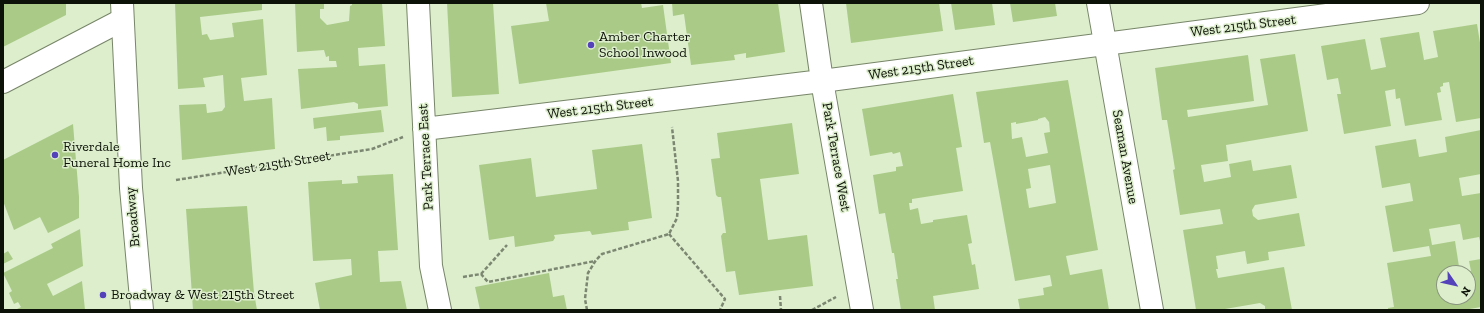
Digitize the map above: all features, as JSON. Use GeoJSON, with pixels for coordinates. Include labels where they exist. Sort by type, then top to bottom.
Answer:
{"type":"FeatureCollection","features":[{"type":"Feature","properties":{"kind":"street","name":"Park Terrace East"},"geometry":{"type":"LineString","coordinates":[[418,3],[431,266],[440,310]]}},
{"type":"Feature","properties":{"kind":"street","name":"Park Terrace West"},"geometry":{"type":"LineString","coordinates":[[811,3],[822,81],[862,310]]}},
{"type":"Feature","properties":{"kind":"street","name":"Seaman Avenue"},"geometry":{"type":"LineString","coordinates":[[1098,3],[1152,310]]}},
{"type":"Feature","properties":{"kind":"street","name":"West 215th Street"},"geometry":{"type":"LineString","coordinates":[[424,129],[822,81],[1418,3]]}},
{"type":"Feature","properties":{"kind":"street"},"geometry":{"type":"LineString","coordinates":[[3,82],[122,12]]}},
{"type":"Feature","properties":{"kind":"street","name":"Broadway"},"geometry":{"type":"LineString","coordinates":[[122,12],[131,188],[142,310]]}},
{"type":"Feature","properties":{"kind":"path"},"geometry":{"type":"LineString","coordinates":[[587,310],[585,298],[588,273],[596,260],[602,254],[668,234],[677,218],[678,181],[672,127]]}},
{"type":"Feature","properties":{"kind":"path","name":"West 215th Street"},"geometry":{"type":"LineString","coordinates":[[176,180],[372,149],[403,137]]}},
{"type":"Feature","properties":{"kind":"path"},"geometry":{"type":"LineString","coordinates":[[668,234],[725,299],[720,310]]}},
{"type":"Feature","properties":{"kind":"path"},"geometry":{"type":"LineString","coordinates":[[463,277],[480,274],[507,245]]}},
{"type":"Feature","properties":{"kind":"path"},"geometry":{"type":"LineString","coordinates":[[480,274],[488,282],[596,260]]}},
{"type":"Feature","properties":{"kind":"path"},"geometry":{"type":"LineString","coordinates":[[812,310],[842,294]]}},
{"type":"Feature","properties":{"kind":"path"},"geometry":{"type":"LineString","coordinates":[[780,296],[781,310]]}},
{"type":"Feature","properties":{"kind":"building"},"geometry":{"type":"Polygon","coordinates":[[[3,3],[66,3],[66,15],[3,47],[3,3]]]}},
{"type":"Feature","properties":{"kind":"building"},"geometry":{"type":"Polygon","coordinates":[[[175,3],[262,3],[262,10],[200,17],[202,35],[207,34],[210,40],[234,37],[232,23],[263,19],[267,75],[241,78],[244,101],[272,98],[275,149],[182,160],[179,105],[206,104],[207,113],[222,111],[225,107],[223,75],[203,78],[205,87],[178,89],[175,3]]]}},
{"type":"Feature","properties":{"kind":"building"},"geometry":{"type":"Polygon","coordinates":[[[295,3],[324,3],[324,9],[320,9],[320,18],[327,25],[349,21],[350,6],[352,3],[382,3],[385,46],[358,48],[359,66],[385,64],[388,106],[358,109],[358,104],[354,102],[301,109],[298,69],[337,67],[336,61],[329,61],[329,56],[326,57],[324,50],[297,52],[295,3]]]}},
{"type":"Feature","properties":{"kind":"building"},"geometry":{"type":"Polygon","coordinates":[[[447,3],[493,3],[499,94],[452,97],[447,3]]]}},
{"type":"Feature","properties":{"kind":"building","name":"Amber Charter School Inwood"},"geometry":{"type":"Polygon","coordinates":[[[546,3],[641,3],[642,8],[663,5],[671,63],[519,84],[511,26],[549,21],[546,3]]]}},
{"type":"Feature","properties":{"kind":"building"},"geometry":{"type":"Polygon","coordinates":[[[672,3],[778,3],[785,52],[746,58],[746,53],[734,55],[735,60],[691,65],[684,14],[673,16],[672,3]]]}},
{"type":"Feature","properties":{"kind":"building"},"geometry":{"type":"Polygon","coordinates":[[[846,3],[939,3],[943,31],[851,43],[846,3]]]}},
{"type":"Feature","properties":{"kind":"building"},"geometry":{"type":"Polygon","coordinates":[[[951,3],[992,3],[995,25],[955,30],[951,3]]]}},
{"type":"Feature","properties":{"kind":"building"},"geometry":{"type":"Polygon","coordinates":[[[1010,3],[1055,3],[1057,16],[1013,22],[1010,3]]]}},
{"type":"Feature","properties":{"kind":"building"},"geometry":{"type":"Polygon","coordinates":[[[1477,24],[1481,49],[1481,118],[1456,122],[1449,82],[1443,83],[1443,86],[1440,87],[1441,92],[1437,93],[1442,120],[1405,126],[1400,98],[1396,99],[1395,89],[1385,91],[1391,126],[1344,134],[1337,94],[1341,94],[1338,78],[1327,80],[1321,46],[1365,39],[1371,70],[1386,67],[1380,38],[1419,32],[1424,60],[1438,57],[1433,31],[1477,24]]]}},
{"type":"Feature","properties":{"kind":"building"},"geometry":{"type":"Polygon","coordinates":[[[1295,54],[1308,131],[1226,145],[1228,161],[1201,165],[1204,182],[1231,177],[1229,164],[1251,160],[1253,171],[1291,165],[1297,198],[1255,205],[1252,210],[1253,216],[1258,220],[1299,213],[1305,246],[1268,252],[1269,260],[1247,264],[1245,251],[1216,256],[1218,269],[1216,269],[1218,278],[1284,267],[1292,310],[1265,310],[1265,306],[1260,303],[1224,310],[1196,310],[1183,230],[1223,224],[1220,209],[1180,215],[1173,170],[1175,169],[1167,120],[1162,120],[1155,68],[1248,55],[1254,101],[1187,110],[1188,117],[1268,105],[1260,59],[1295,54]]]}},
{"type":"Feature","properties":{"kind":"building"},"geometry":{"type":"Polygon","coordinates":[[[1068,80],[1098,250],[1066,256],[1070,275],[1102,269],[1109,310],[1020,310],[1018,299],[1044,295],[1043,288],[1052,286],[1050,275],[1015,281],[990,142],[984,143],[976,92],[1068,80]],[[1045,117],[1038,120],[1016,124],[1016,122],[1011,123],[1012,139],[1022,137],[1026,157],[1048,153],[1044,133],[1050,132],[1049,122],[1045,117]],[[1050,165],[1028,169],[1031,188],[1026,189],[1029,208],[1056,203],[1050,165]]]}},
{"type":"Feature","properties":{"kind":"building"},"geometry":{"type":"Polygon","coordinates":[[[953,94],[962,147],[956,148],[963,191],[912,199],[912,203],[909,203],[910,210],[918,208],[921,224],[933,222],[933,220],[967,215],[972,243],[968,244],[972,265],[975,264],[979,289],[933,296],[935,310],[901,310],[894,253],[892,253],[885,213],[879,214],[873,175],[896,171],[896,167],[903,166],[900,152],[870,156],[862,109],[953,94]]]}},
{"type":"Feature","properties":{"kind":"building"},"geometry":{"type":"Polygon","coordinates":[[[381,110],[384,132],[340,136],[340,140],[327,141],[326,127],[314,129],[313,118],[381,110]]]}},
{"type":"Feature","properties":{"kind":"building"},"geometry":{"type":"Polygon","coordinates":[[[792,123],[799,174],[760,179],[768,240],[807,235],[813,286],[739,295],[735,271],[726,272],[721,236],[723,233],[726,233],[721,197],[716,195],[711,159],[720,158],[717,133],[792,123]]]}},
{"type":"Feature","properties":{"kind":"building"},"geometry":{"type":"Polygon","coordinates":[[[73,124],[79,197],[79,218],[48,233],[40,217],[14,230],[3,201],[3,160],[73,124]]]}},
{"type":"Feature","properties":{"kind":"building"},"geometry":{"type":"Polygon","coordinates":[[[1481,130],[1481,174],[1459,178],[1462,196],[1481,193],[1481,245],[1479,237],[1463,240],[1460,224],[1429,229],[1432,245],[1455,241],[1459,265],[1436,265],[1436,305],[1476,305],[1476,265],[1470,265],[1469,261],[1481,259],[1481,307],[1464,310],[1388,310],[1388,308],[1394,307],[1387,263],[1431,256],[1429,246],[1393,252],[1385,206],[1413,201],[1410,183],[1382,188],[1375,146],[1416,139],[1419,157],[1447,152],[1445,137],[1481,130]]]}},
{"type":"Feature","properties":{"kind":"building"},"geometry":{"type":"Polygon","coordinates":[[[642,144],[652,218],[628,222],[629,230],[592,235],[590,231],[554,235],[555,238],[553,241],[515,247],[514,236],[489,240],[479,165],[531,158],[536,197],[597,189],[592,150],[642,144]]]}},
{"type":"Feature","properties":{"kind":"building"},"geometry":{"type":"Polygon","coordinates":[[[393,174],[398,250],[378,251],[380,282],[401,281],[407,310],[320,310],[315,283],[352,275],[351,259],[313,261],[308,182],[342,180],[342,184],[358,183],[357,176],[393,174]]]}},
{"type":"Feature","properties":{"kind":"building"},"geometry":{"type":"Polygon","coordinates":[[[247,206],[254,293],[257,310],[193,310],[186,209],[247,206]]]}},
{"type":"Feature","properties":{"kind":"building"},"geometry":{"type":"Polygon","coordinates":[[[80,229],[83,266],[47,284],[53,296],[82,281],[85,310],[15,310],[21,307],[18,302],[14,304],[9,293],[12,291],[3,273],[53,248],[51,244],[80,229]]]}},
{"type":"Feature","properties":{"kind":"building"},"geometry":{"type":"Polygon","coordinates":[[[8,251],[13,259],[3,264],[3,254],[8,251]]]}},
{"type":"Feature","properties":{"kind":"building"},"geometry":{"type":"Polygon","coordinates":[[[549,273],[553,297],[564,295],[567,310],[480,310],[475,287],[549,273]]]}},
{"type":"Feature","properties":{"kind":"place","name":"Amber Charter School Inwood"},"geometry":{"type":"Point","coordinates":[591,45]}},
{"type":"Feature","properties":{"kind":"place","name":"Riverdale Funeral Home Inc"},"geometry":{"type":"Point","coordinates":[55,155]}},
{"type":"Feature","properties":{"kind":"place","name":"Broadway & West 215th Street"},"geometry":{"type":"Point","coordinates":[103,295]}}]}
